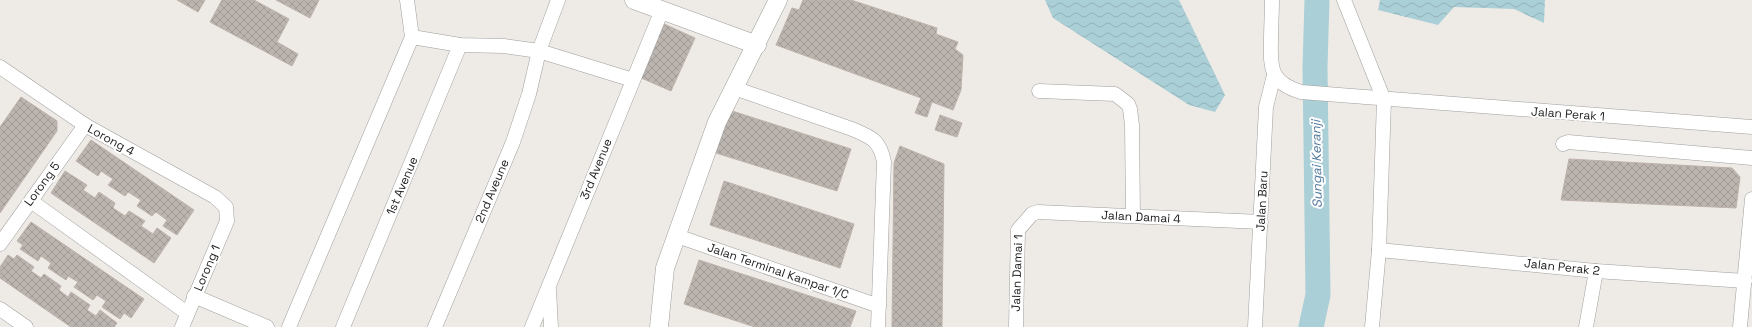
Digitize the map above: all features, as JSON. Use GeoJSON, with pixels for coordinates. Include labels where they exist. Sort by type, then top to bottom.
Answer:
{"type":"FeatureCollection","features":[{"type":"Feature","properties":{"kind":"street"},"geometry":{"type":"LineString","coordinates":[[289,327],[412,37],[407,0]]}},
{"type":"Feature","properties":{"kind":"street","name":"2nd Aveune"},"geometry":{"type":"LineString","coordinates":[[435,327],[513,142],[529,94],[539,51],[558,0]]}},
{"type":"Feature","properties":{"kind":"street"},"geometry":{"type":"LineString","coordinates":[[634,0],[757,45]]}},
{"type":"Feature","properties":{"kind":"street"},"geometry":{"type":"LineString","coordinates":[[659,327],[665,268],[717,122],[757,45],[778,0]]}},
{"type":"Feature","properties":{"kind":"street","name":"Jalan Baru"},"geometry":{"type":"LineString","coordinates":[[1255,327],[1266,107],[1274,75],[1271,65],[1272,0]]}},
{"type":"Feature","properties":{"kind":"street"},"geometry":{"type":"LineString","coordinates":[[1344,0],[1384,100],[1379,250],[1372,327]]}},
{"type":"Feature","properties":{"kind":"street","name":"3rd Avenue"},"geometry":{"type":"LineString","coordinates":[[532,327],[662,10]]}},
{"type":"Feature","properties":{"kind":"street"},"geometry":{"type":"LineString","coordinates":[[412,37],[460,45],[504,46],[539,51],[632,80]]}},
{"type":"Feature","properties":{"kind":"street","name":"1st Avenue"},"geometry":{"type":"LineString","coordinates":[[343,327],[460,45]]}},
{"type":"Feature","properties":{"kind":"street","name":"Lorong 4"},"geometry":{"type":"LineString","coordinates":[[0,66],[85,125],[215,197],[226,207]]}},
{"type":"Feature","properties":{"kind":"street"},"geometry":{"type":"LineString","coordinates":[[1274,75],[1287,88],[1301,92],[1384,100]]}},
{"type":"Feature","properties":{"kind":"street"},"geometry":{"type":"LineString","coordinates":[[734,88],[852,129],[870,136],[877,143],[882,152],[884,162],[878,327]]}},
{"type":"Feature","properties":{"kind":"street"},"geometry":{"type":"LineString","coordinates":[[1039,91],[1115,94],[1128,104],[1132,125],[1133,216]]}},
{"type":"Feature","properties":{"kind":"street","name":"Jalan Perak 1"},"geometry":{"type":"LineString","coordinates":[[1384,100],[1752,128]]}},
{"type":"Feature","properties":{"kind":"street","name":"Lorong 5"},"geometry":{"type":"LineString","coordinates":[[0,244],[85,125]]}},
{"type":"Feature","properties":{"kind":"street"},"geometry":{"type":"LineString","coordinates":[[1563,144],[1568,142],[1752,158]]}},
{"type":"Feature","properties":{"kind":"street"},"geometry":{"type":"LineString","coordinates":[[1740,327],[1750,241],[1752,199]]}},
{"type":"Feature","properties":{"kind":"street"},"geometry":{"type":"LineString","coordinates":[[31,201],[187,313]]}},
{"type":"Feature","properties":{"kind":"street","name":"Lorong 1"},"geometry":{"type":"LineString","coordinates":[[182,327],[227,222],[226,207]]}},
{"type":"Feature","properties":{"kind":"street","name":"Jalan Damai 4"},"geometry":{"type":"LineString","coordinates":[[1023,222],[1032,214],[1038,212],[1261,222]]}},
{"type":"Feature","properties":{"kind":"street","name":"Jalan Damai 1"},"geometry":{"type":"LineString","coordinates":[[1016,327],[1018,230],[1023,222]]}},
{"type":"Feature","properties":{"kind":"street","name":"Jalan Terminal Kampar 1/C"},"geometry":{"type":"LineString","coordinates":[[677,236],[879,306]]}},
{"type":"Feature","properties":{"kind":"street","name":"Jalan Perak 2"},"geometry":{"type":"LineString","coordinates":[[1379,250],[1596,271],[1745,281]]}},
{"type":"Feature","properties":{"kind":"street"},"geometry":{"type":"LineString","coordinates":[[1586,327],[1596,271]]}},
{"type":"Feature","properties":{"kind":"street"},"geometry":{"type":"LineString","coordinates":[[548,286],[551,327]]}},
{"type":"Feature","properties":{"kind":"street"},"geometry":{"type":"LineString","coordinates":[[194,296],[267,327]]}},
{"type":"Feature","properties":{"kind":"street"},"geometry":{"type":"LineString","coordinates":[[0,309],[26,327]]}},
{"type":"Feature","properties":{"kind":"water"},"geometry":{"type":"Polygon","coordinates":[[[1045,0],[1179,0],[1225,95],[1215,112],[1189,105],[1053,18],[1045,0]]]}},
{"type":"Feature","properties":{"kind":"water"},"geometry":{"type":"Polygon","coordinates":[[[1380,0],[1545,0],[1544,23],[1514,9],[1454,7],[1438,25],[1378,10],[1380,0]]]}},
{"type":"Feature","properties":{"kind":"building"},"geometry":{"type":"Polygon","coordinates":[[[177,0],[205,0],[198,12],[177,0]]]}},
{"type":"Feature","properties":{"kind":"building"},"geometry":{"type":"Polygon","coordinates":[[[222,0],[254,0],[289,19],[277,42],[298,54],[292,66],[210,22],[222,0]]]}},
{"type":"Feature","properties":{"kind":"building"},"geometry":{"type":"Polygon","coordinates":[[[276,0],[319,0],[310,18],[276,0]]]}},
{"type":"Feature","properties":{"kind":"building"},"geometry":{"type":"Polygon","coordinates":[[[803,0],[851,0],[937,28],[936,34],[958,42],[955,49],[963,55],[961,90],[953,110],[932,102],[927,117],[915,113],[921,98],[776,45],[792,8],[799,10],[803,0]]]}},
{"type":"Feature","properties":{"kind":"building"},"geometry":{"type":"Polygon","coordinates":[[[662,23],[695,38],[671,91],[639,77],[662,23]]]}},
{"type":"Feature","properties":{"kind":"building"},"geometry":{"type":"Polygon","coordinates":[[[21,97],[57,121],[57,131],[0,213],[0,127],[21,97]]]}},
{"type":"Feature","properties":{"kind":"building"},"geometry":{"type":"Polygon","coordinates":[[[729,110],[851,149],[837,191],[716,153],[729,110]]]}},
{"type":"Feature","properties":{"kind":"building"},"geometry":{"type":"Polygon","coordinates":[[[940,115],[962,123],[957,137],[935,130],[940,115]]]}},
{"type":"Feature","properties":{"kind":"building"},"geometry":{"type":"Polygon","coordinates":[[[91,140],[194,210],[177,235],[163,226],[167,220],[156,212],[152,216],[137,206],[141,200],[128,192],[125,196],[108,185],[113,179],[101,171],[98,176],[76,161],[91,140]]]}},
{"type":"Feature","properties":{"kind":"building"},"geometry":{"type":"Polygon","coordinates":[[[900,146],[944,164],[942,327],[892,327],[894,163],[900,146]]]}},
{"type":"Feature","properties":{"kind":"building"},"geometry":{"type":"Polygon","coordinates":[[[1569,159],[1732,168],[1740,177],[1736,208],[1561,200],[1569,159]]]}},
{"type":"Feature","properties":{"kind":"building"},"geometry":{"type":"Polygon","coordinates":[[[65,171],[87,185],[83,190],[95,198],[99,192],[115,203],[113,208],[125,216],[129,211],[145,221],[141,226],[153,234],[157,228],[171,238],[154,263],[51,193],[65,171]]]}},
{"type":"Feature","properties":{"kind":"building"},"geometry":{"type":"Polygon","coordinates":[[[724,181],[854,224],[840,268],[710,225],[724,181]]]}},
{"type":"Feature","properties":{"kind":"building"},"geometry":{"type":"Polygon","coordinates":[[[31,222],[144,299],[131,318],[124,313],[120,319],[102,307],[106,301],[97,295],[93,300],[74,287],[78,282],[68,276],[66,280],[48,268],[51,263],[41,256],[38,261],[20,249],[23,245],[17,241],[31,222]]]}},
{"type":"Feature","properties":{"kind":"building"},"geometry":{"type":"Polygon","coordinates":[[[8,255],[14,259],[17,255],[34,267],[31,271],[41,278],[44,274],[61,286],[59,290],[68,297],[71,292],[90,305],[87,310],[96,316],[100,310],[117,323],[114,327],[71,327],[0,278],[0,267],[8,255]]]}},
{"type":"Feature","properties":{"kind":"building"},"geometry":{"type":"Polygon","coordinates":[[[699,260],[856,311],[850,327],[755,327],[684,304],[699,260]]]}},
{"type":"Feature","properties":{"kind":"waterway","name":"Sungai Keranji"},"geometry":{"type":"LineString","coordinates":[[1311,327],[1318,295],[1315,67],[1317,0]]}}]}
